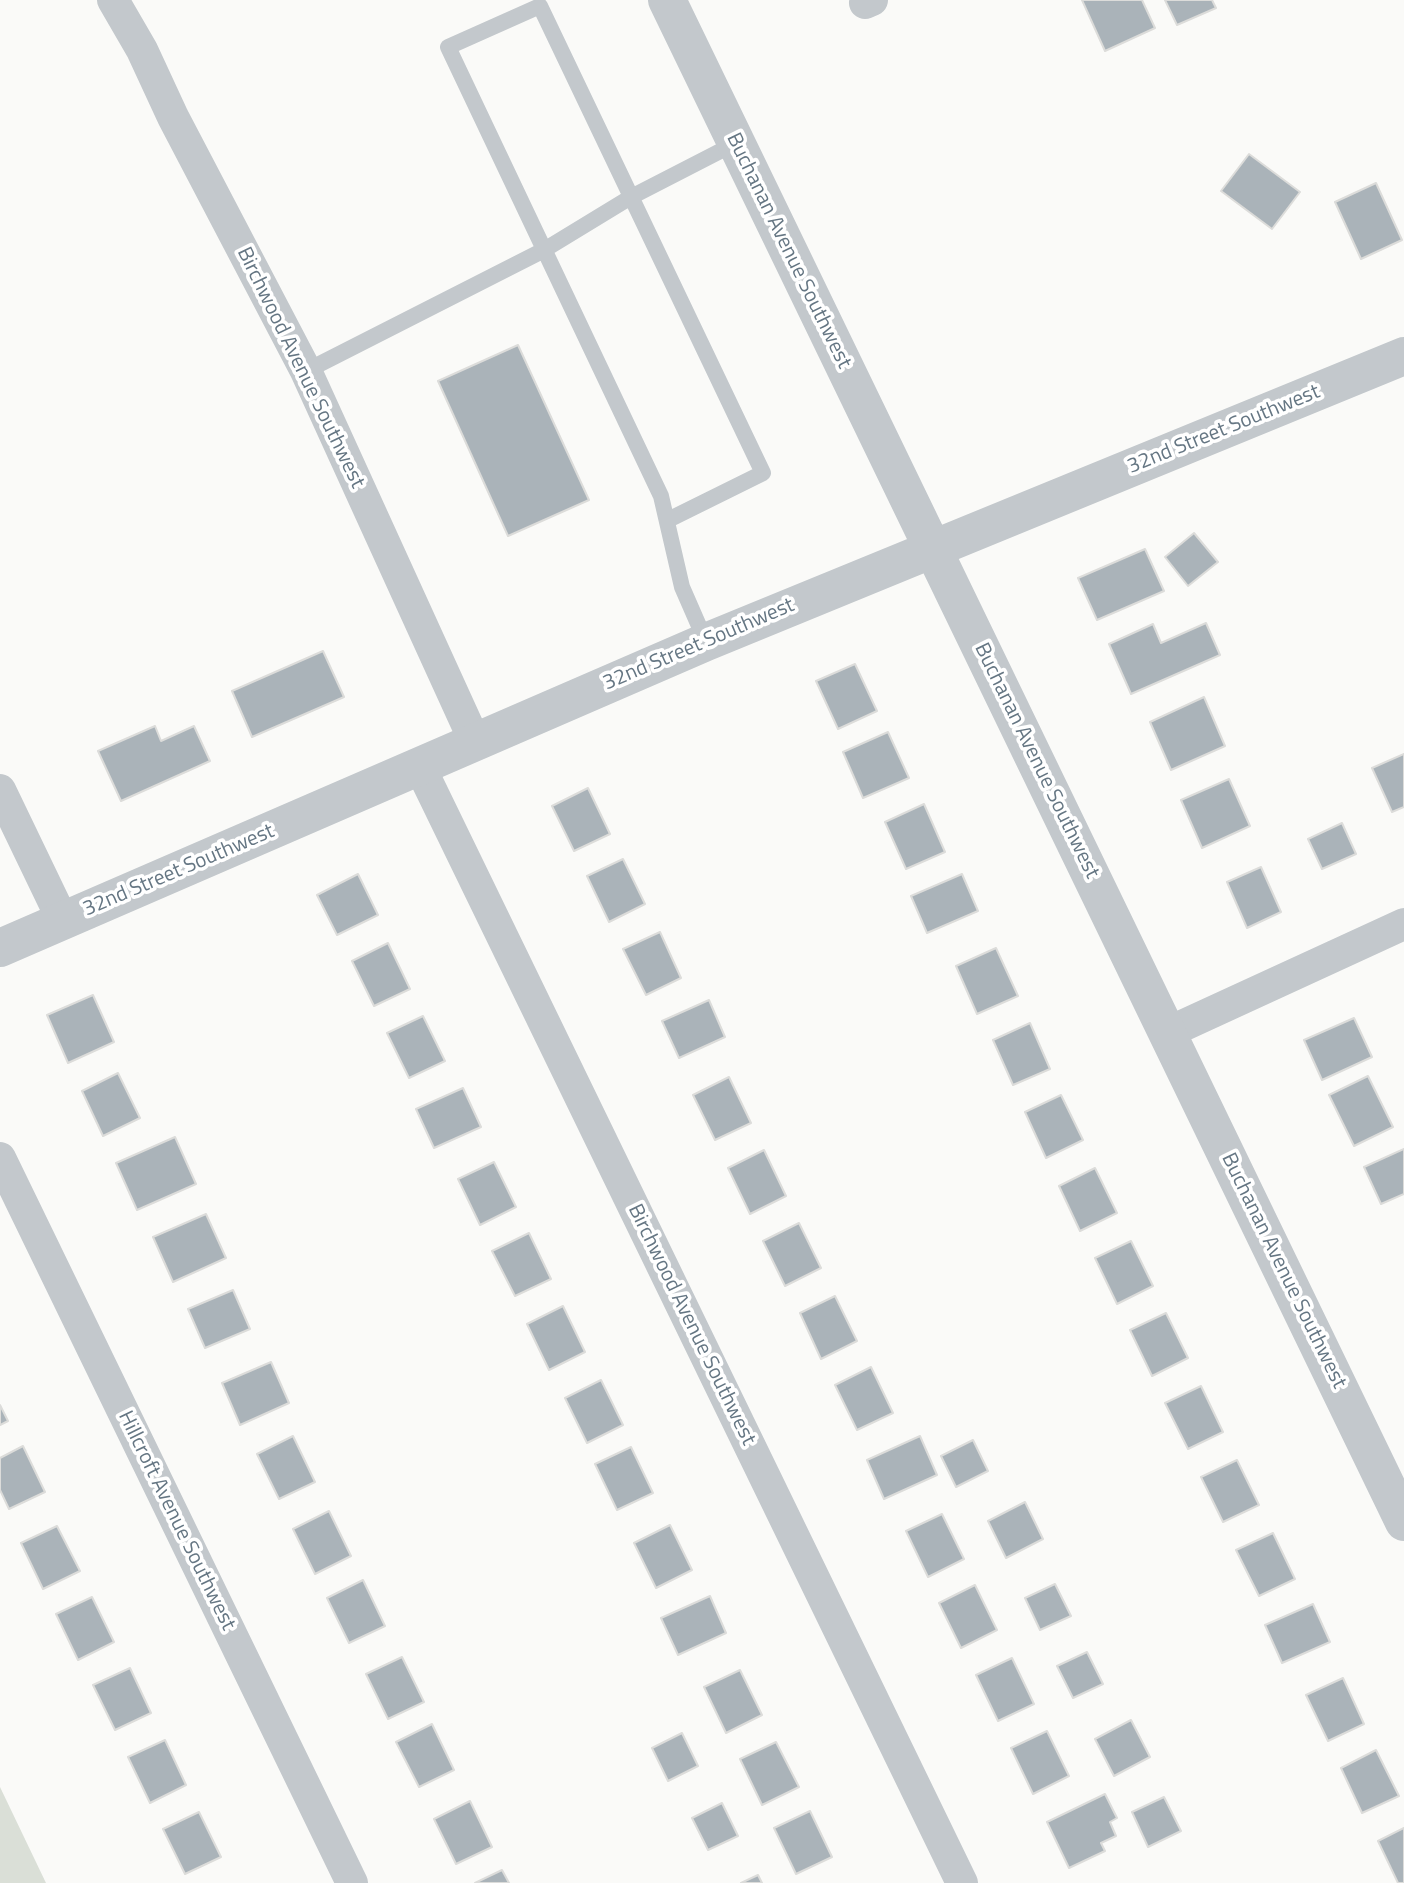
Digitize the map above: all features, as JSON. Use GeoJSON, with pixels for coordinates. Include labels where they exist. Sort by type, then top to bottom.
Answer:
{"type":"FeatureCollection","features":[{"type":"Feature","properties":{"kind":"street","name":"Birchwood Avenue Southwest"},"geometry":{"type":"LineString","coordinates":[[113,0],[142,50],[306,371],[475,742]]}},
{"type":"Feature","properties":{"kind":"street","name":"Buchanan Avenue Southwest"},"geometry":{"type":"LineString","coordinates":[[667,0],[930,548],[1169,1032],[1404,1522]]}},
{"type":"Feature","properties":{"kind":"street","name":"32nd Street Southwest"},"geometry":{"type":"LineString","coordinates":[[0,948],[706,642],[1404,356]]}},
{"type":"Feature","properties":{"kind":"street","name":"Birchwood Avenue Southwest"},"geometry":{"type":"LineString","coordinates":[[420,767],[962,1883]]}},
{"type":"Feature","properties":{"kind":"street"},"geometry":{"type":"LineString","coordinates":[[0,790],[64,921]]}},
{"type":"Feature","properties":{"kind":"street"},"geometry":{"type":"LineString","coordinates":[[1169,1032],[1404,924]]}},
{"type":"Feature","properties":{"kind":"street","name":"Hillcroft Avenue Southwest"},"geometry":{"type":"LineString","coordinates":[[0,1158],[352,1883]]}},
{"type":"Feature","properties":{"kind":"lane"},"geometry":{"type":"LineString","coordinates":[[668,520],[764,473],[540,6],[448,47],[660,496],[668,520],[682,587],[706,642]]}},
{"type":"Feature","properties":{"kind":"lane"},"geometry":{"type":"LineString","coordinates":[[306,371],[544,250],[631,197],[736,143]]}},
{"type":"Feature","properties":{"kind":"shaded area"},"geometry":{"type":"Polygon","coordinates":[[[0,1787],[46,1883],[0,1883],[0,1787]]]}},
{"type":"Feature","properties":{"kind":"building"},"geometry":{"type":"Polygon","coordinates":[[[1082,0],[1142,0],[1155,28],[1105,51],[1082,0]]]}},
{"type":"Feature","properties":{"kind":"building"},"geometry":{"type":"Polygon","coordinates":[[[1165,0],[1212,0],[1216,8],[1177,25],[1165,0]]]}},
{"type":"Feature","properties":{"kind":"building"},"geometry":{"type":"Polygon","coordinates":[[[1249,154],[1300,192],[1272,229],[1221,191],[1249,154]]]}},
{"type":"Feature","properties":{"kind":"building"},"geometry":{"type":"Polygon","coordinates":[[[1376,183],[1402,240],[1361,259],[1335,202],[1376,183]]]}},
{"type":"Feature","properties":{"kind":"building"},"geometry":{"type":"Polygon","coordinates":[[[518,345],[589,500],[508,536],[438,381],[518,345]]]}},
{"type":"Feature","properties":{"kind":"building"},"geometry":{"type":"Polygon","coordinates":[[[1194,533],[1218,562],[1188,586],[1165,557],[1194,533]]]}},
{"type":"Feature","properties":{"kind":"building"},"geometry":{"type":"Polygon","coordinates":[[[1145,549],[1164,591],[1097,620],[1078,578],[1145,549]]]}},
{"type":"Feature","properties":{"kind":"building"},"geometry":{"type":"Polygon","coordinates":[[[1206,623],[1220,655],[1131,694],[1109,644],[1153,624],[1161,643],[1206,623]]]}},
{"type":"Feature","properties":{"kind":"building"},"geometry":{"type":"Polygon","coordinates":[[[323,651],[344,697],[252,737],[232,691],[323,651]]]}},
{"type":"Feature","properties":{"kind":"building"},"geometry":{"type":"Polygon","coordinates":[[[855,664],[877,711],[838,729],[816,681],[855,664]]]}},
{"type":"Feature","properties":{"kind":"building"},"geometry":{"type":"Polygon","coordinates":[[[1204,697],[1225,746],[1171,770],[1150,722],[1204,697]]]}},
{"type":"Feature","properties":{"kind":"building"},"geometry":{"type":"Polygon","coordinates":[[[155,726],[161,741],[194,726],[210,761],[121,801],[98,751],[155,726]]]}},
{"type":"Feature","properties":{"kind":"building"},"geometry":{"type":"Polygon","coordinates":[[[888,732],[909,778],[863,798],[843,752],[888,732]]]}},
{"type":"Feature","properties":{"kind":"building"},"geometry":{"type":"Polygon","coordinates":[[[1404,754],[1404,807],[1392,812],[1372,768],[1404,754]]]}},
{"type":"Feature","properties":{"kind":"building"},"geometry":{"type":"Polygon","coordinates":[[[1229,779],[1250,826],[1202,848],[1181,800],[1229,779]]]}},
{"type":"Feature","properties":{"kind":"building"},"geometry":{"type":"Polygon","coordinates":[[[588,788],[610,834],[574,851],[552,806],[588,788]]]}},
{"type":"Feature","properties":{"kind":"building"},"geometry":{"type":"Polygon","coordinates":[[[924,804],[945,852],[906,869],[885,822],[924,804]]]}},
{"type":"Feature","properties":{"kind":"building"},"geometry":{"type":"Polygon","coordinates":[[[1342,823],[1356,854],[1322,869],[1308,839],[1342,823]]]}},
{"type":"Feature","properties":{"kind":"building"},"geometry":{"type":"Polygon","coordinates":[[[623,859],[645,904],[609,922],[587,876],[623,859]]]}},
{"type":"Feature","properties":{"kind":"building"},"geometry":{"type":"Polygon","coordinates":[[[1261,867],[1281,912],[1247,928],[1227,882],[1261,867]]]}},
{"type":"Feature","properties":{"kind":"building"},"geometry":{"type":"Polygon","coordinates":[[[358,874],[378,915],[337,935],[317,895],[358,874]]]}},
{"type":"Feature","properties":{"kind":"building"},"geometry":{"type":"Polygon","coordinates":[[[962,874],[978,911],[927,933],[911,896],[962,874]]]}},
{"type":"Feature","properties":{"kind":"building"},"geometry":{"type":"Polygon","coordinates":[[[660,932],[681,978],[646,995],[623,949],[660,932]]]}},
{"type":"Feature","properties":{"kind":"building"},"geometry":{"type":"Polygon","coordinates":[[[388,943],[410,989],[374,1006],[352,961],[388,943]]]}},
{"type":"Feature","properties":{"kind":"building"},"geometry":{"type":"Polygon","coordinates":[[[996,948],[1018,996],[977,1014],[956,966],[996,948]]]}},
{"type":"Feature","properties":{"kind":"building"},"geometry":{"type":"Polygon","coordinates":[[[93,995],[114,1042],[68,1063],[47,1015],[93,995]]]}},
{"type":"Feature","properties":{"kind":"building"},"geometry":{"type":"Polygon","coordinates":[[[709,1000],[725,1037],[679,1058],[662,1021],[709,1000]]]}},
{"type":"Feature","properties":{"kind":"building"},"geometry":{"type":"Polygon","coordinates":[[[423,1016],[445,1061],[409,1078],[387,1033],[423,1016]]]}},
{"type":"Feature","properties":{"kind":"building"},"geometry":{"type":"Polygon","coordinates":[[[1354,1018],[1372,1057],[1322,1080],[1304,1040],[1354,1018]]]}},
{"type":"Feature","properties":{"kind":"building"},"geometry":{"type":"Polygon","coordinates":[[[1030,1023],[1050,1069],[1013,1085],[993,1040],[1030,1023]]]}},
{"type":"Feature","properties":{"kind":"building"},"geometry":{"type":"Polygon","coordinates":[[[118,1073],[140,1118],[103,1136],[82,1091],[118,1073]]]}},
{"type":"Feature","properties":{"kind":"building"},"geometry":{"type":"Polygon","coordinates":[[[1368,1076],[1393,1127],[1354,1146],[1329,1095],[1368,1076]]]}},
{"type":"Feature","properties":{"kind":"building"},"geometry":{"type":"Polygon","coordinates":[[[729,1077],[751,1123],[715,1140],[693,1095],[729,1077]]]}},
{"type":"Feature","properties":{"kind":"building"},"geometry":{"type":"Polygon","coordinates":[[[463,1088],[481,1127],[434,1148],[416,1109],[463,1088]]]}},
{"type":"Feature","properties":{"kind":"building"},"geometry":{"type":"Polygon","coordinates":[[[1061,1095],[1083,1140],[1046,1158],[1025,1112],[1061,1095]]]}},
{"type":"Feature","properties":{"kind":"building"},"geometry":{"type":"Polygon","coordinates":[[[175,1137],[196,1184],[137,1210],[116,1163],[175,1137]]]}},
{"type":"Feature","properties":{"kind":"building"},"geometry":{"type":"Polygon","coordinates":[[[1404,1149],[1404,1194],[1381,1204],[1364,1167],[1404,1149]]]}},
{"type":"Feature","properties":{"kind":"building"},"geometry":{"type":"Polygon","coordinates":[[[764,1150],[786,1196],[750,1214],[728,1168],[764,1150]]]}},
{"type":"Feature","properties":{"kind":"building"},"geometry":{"type":"Polygon","coordinates":[[[494,1162],[516,1207],[480,1225],[458,1179],[494,1162]]]}},
{"type":"Feature","properties":{"kind":"building"},"geometry":{"type":"Polygon","coordinates":[[[1095,1168],[1117,1213],[1080,1231],[1059,1186],[1095,1168]]]}},
{"type":"Feature","properties":{"kind":"building"},"geometry":{"type":"Polygon","coordinates":[[[206,1214],[226,1258],[173,1282],[153,1237],[206,1214]]]}},
{"type":"Feature","properties":{"kind":"building"},"geometry":{"type":"Polygon","coordinates":[[[799,1223],[821,1268],[785,1286],[763,1241],[799,1223]]]}},
{"type":"Feature","properties":{"kind":"building"},"geometry":{"type":"Polygon","coordinates":[[[529,1233],[551,1279],[515,1296],[492,1251],[529,1233]]]}},
{"type":"Feature","properties":{"kind":"building"},"geometry":{"type":"Polygon","coordinates":[[[1131,1241],[1153,1286],[1117,1304],[1095,1258],[1131,1241]]]}},
{"type":"Feature","properties":{"kind":"building"},"geometry":{"type":"Polygon","coordinates":[[[233,1290],[250,1329],[205,1348],[188,1309],[233,1290]]]}},
{"type":"Feature","properties":{"kind":"building"},"geometry":{"type":"Polygon","coordinates":[[[835,1296],[857,1341],[821,1359],[800,1313],[835,1296]]]}},
{"type":"Feature","properties":{"kind":"building"},"geometry":{"type":"Polygon","coordinates":[[[563,1306],[585,1352],[549,1370],[527,1324],[563,1306]]]}},
{"type":"Feature","properties":{"kind":"building"},"geometry":{"type":"Polygon","coordinates":[[[1166,1313],[1188,1358],[1152,1376],[1130,1330],[1166,1313]]]}},
{"type":"Feature","properties":{"kind":"building"},"geometry":{"type":"Polygon","coordinates":[[[271,1362],[289,1403],[240,1425],[222,1383],[271,1362]]]}},
{"type":"Feature","properties":{"kind":"building"},"geometry":{"type":"Polygon","coordinates":[[[871,1367],[893,1413],[857,1430],[835,1385],[871,1367]]]}},
{"type":"Feature","properties":{"kind":"building"},"geometry":{"type":"Polygon","coordinates":[[[601,1380],[623,1425],[587,1443],[565,1398],[601,1380]]]}},
{"type":"Feature","properties":{"kind":"building"},"geometry":{"type":"Polygon","coordinates":[[[1201,1386],[1223,1432],[1188,1449],[1165,1403],[1201,1386]]]}},
{"type":"Feature","properties":{"kind":"building"},"geometry":{"type":"Polygon","coordinates":[[[0,1405],[8,1421],[0,1425],[0,1405]]]}},
{"type":"Feature","properties":{"kind":"building"},"geometry":{"type":"Polygon","coordinates":[[[293,1436],[315,1482],[279,1499],[257,1454],[293,1436]]]}},
{"type":"Feature","properties":{"kind":"building"},"geometry":{"type":"Polygon","coordinates":[[[920,1436],[937,1475],[884,1499],[867,1460],[920,1436]]]}},
{"type":"Feature","properties":{"kind":"building"},"geometry":{"type":"Polygon","coordinates":[[[973,1440],[988,1471],[956,1487],[941,1456],[973,1440]]]}},
{"type":"Feature","properties":{"kind":"building"},"geometry":{"type":"Polygon","coordinates":[[[23,1446],[45,1492],[9,1509],[0,1490],[0,1458],[23,1446]]]}},
{"type":"Feature","properties":{"kind":"building"},"geometry":{"type":"Polygon","coordinates":[[[631,1447],[653,1493],[617,1510],[595,1464],[631,1447]]]}},
{"type":"Feature","properties":{"kind":"building"},"geometry":{"type":"Polygon","coordinates":[[[1237,1460],[1259,1505],[1223,1522],[1201,1477],[1237,1460]]]}},
{"type":"Feature","properties":{"kind":"building"},"geometry":{"type":"Polygon","coordinates":[[[1025,1502],[1043,1539],[1006,1558],[988,1521],[1025,1502]]]}},
{"type":"Feature","properties":{"kind":"building"},"geometry":{"type":"Polygon","coordinates":[[[329,1511],[351,1556],[315,1574],[293,1529],[329,1511]]]}},
{"type":"Feature","properties":{"kind":"building"},"geometry":{"type":"Polygon","coordinates":[[[942,1514],[964,1559],[928,1577],[906,1531],[942,1514]]]}},
{"type":"Feature","properties":{"kind":"building"},"geometry":{"type":"Polygon","coordinates":[[[670,1525],[692,1570],[656,1588],[634,1543],[670,1525]]]}},
{"type":"Feature","properties":{"kind":"building"},"geometry":{"type":"Polygon","coordinates":[[[57,1526],[80,1571],[43,1589],[21,1543],[57,1526]]]}},
{"type":"Feature","properties":{"kind":"building"},"geometry":{"type":"Polygon","coordinates":[[[1273,1533],[1295,1579],[1259,1596],[1236,1550],[1273,1533]]]}},
{"type":"Feature","properties":{"kind":"building"},"geometry":{"type":"Polygon","coordinates":[[[363,1580],[385,1626],[349,1643],[327,1598],[363,1580]]]}},
{"type":"Feature","properties":{"kind":"building"},"geometry":{"type":"Polygon","coordinates":[[[1055,1584],[1071,1616],[1040,1630],[1025,1598],[1055,1584]]]}},
{"type":"Feature","properties":{"kind":"building"},"geometry":{"type":"Polygon","coordinates":[[[975,1585],[997,1630],[961,1648],[939,1603],[975,1585]]]}},
{"type":"Feature","properties":{"kind":"building"},"geometry":{"type":"Polygon","coordinates":[[[710,1596],[726,1633],[678,1655],[661,1618],[710,1596]]]}},
{"type":"Feature","properties":{"kind":"building"},"geometry":{"type":"Polygon","coordinates":[[[92,1597],[114,1642],[78,1660],[56,1614],[92,1597]]]}},
{"type":"Feature","properties":{"kind":"building"},"geometry":{"type":"Polygon","coordinates":[[[1313,1604],[1330,1642],[1282,1663],[1265,1625],[1313,1604]]]}},
{"type":"Feature","properties":{"kind":"building"},"geometry":{"type":"Polygon","coordinates":[[[1087,1652],[1103,1684],[1073,1698],[1057,1666],[1087,1652]]]}},
{"type":"Feature","properties":{"kind":"building"},"geometry":{"type":"Polygon","coordinates":[[[402,1657],[424,1702],[388,1719],[366,1674],[402,1657]]]}},
{"type":"Feature","properties":{"kind":"building"},"geometry":{"type":"Polygon","coordinates":[[[1012,1658],[1034,1704],[998,1721],[976,1675],[1012,1658]]]}},
{"type":"Feature","properties":{"kind":"building"},"geometry":{"type":"Polygon","coordinates":[[[130,1668],[151,1713],[115,1730],[93,1685],[130,1668]]]}},
{"type":"Feature","properties":{"kind":"building"},"geometry":{"type":"Polygon","coordinates":[[[740,1670],[762,1715],[726,1733],[704,1687],[740,1670]]]}},
{"type":"Feature","properties":{"kind":"building"},"geometry":{"type":"Polygon","coordinates":[[[1343,1678],[1364,1724],[1328,1741],[1306,1695],[1343,1678]]]}},
{"type":"Feature","properties":{"kind":"building"},"geometry":{"type":"Polygon","coordinates":[[[1131,1720],[1150,1757],[1114,1776],[1095,1739],[1131,1720]]]}},
{"type":"Feature","properties":{"kind":"building"},"geometry":{"type":"Polygon","coordinates":[[[432,1724],[454,1770],[419,1787],[396,1742],[432,1724]]]}},
{"type":"Feature","properties":{"kind":"building"},"geometry":{"type":"Polygon","coordinates":[[[1047,1731],[1069,1776],[1033,1794],[1011,1748],[1047,1731]]]}},
{"type":"Feature","properties":{"kind":"building"},"geometry":{"type":"Polygon","coordinates":[[[682,1733],[698,1766],[668,1781],[652,1748],[682,1733]]]}},
{"type":"Feature","properties":{"kind":"building"},"geometry":{"type":"Polygon","coordinates":[[[165,1740],[186,1785],[150,1803],[128,1757],[165,1740]]]}},
{"type":"Feature","properties":{"kind":"building"},"geometry":{"type":"Polygon","coordinates":[[[776,1742],[799,1787],[762,1805],[740,1759],[776,1742]]]}},
{"type":"Feature","properties":{"kind":"building"},"geometry":{"type":"Polygon","coordinates":[[[1376,1750],[1399,1796],[1362,1813],[1341,1768],[1376,1750]]]}},
{"type":"Feature","properties":{"kind":"building"},"geometry":{"type":"Polygon","coordinates":[[[1105,1794],[1117,1818],[1110,1822],[1116,1836],[1101,1843],[1105,1851],[1069,1868],[1047,1822],[1105,1794]]]}},
{"type":"Feature","properties":{"kind":"building"},"geometry":{"type":"Polygon","coordinates":[[[1164,1797],[1181,1831],[1148,1847],[1132,1812],[1164,1797]]]}},
{"type":"Feature","properties":{"kind":"building"},"geometry":{"type":"Polygon","coordinates":[[[470,1801],[492,1847],[456,1864],[434,1819],[470,1801]]]}},
{"type":"Feature","properties":{"kind":"building"},"geometry":{"type":"Polygon","coordinates":[[[722,1803],[738,1836],[708,1850],[692,1818],[722,1803]]]}},
{"type":"Feature","properties":{"kind":"building"},"geometry":{"type":"Polygon","coordinates":[[[810,1811],[832,1857],[796,1874],[774,1828],[810,1811]]]}},
{"type":"Feature","properties":{"kind":"building"},"geometry":{"type":"Polygon","coordinates":[[[199,1812],[221,1857],[185,1874],[163,1829],[199,1812]]]}},
{"type":"Feature","properties":{"kind":"building"},"geometry":{"type":"Polygon","coordinates":[[[1404,1828],[1404,1883],[1398,1883],[1378,1841],[1404,1828]]]}},
{"type":"Feature","properties":{"kind":"building"},"geometry":{"type":"Polygon","coordinates":[[[502,1870],[509,1883],[475,1883],[502,1870]]]}},
{"type":"Feature","properties":{"kind":"building"},"geometry":{"type":"Polygon","coordinates":[[[758,1875],[762,1883],[741,1883],[758,1875]]]}}]}
